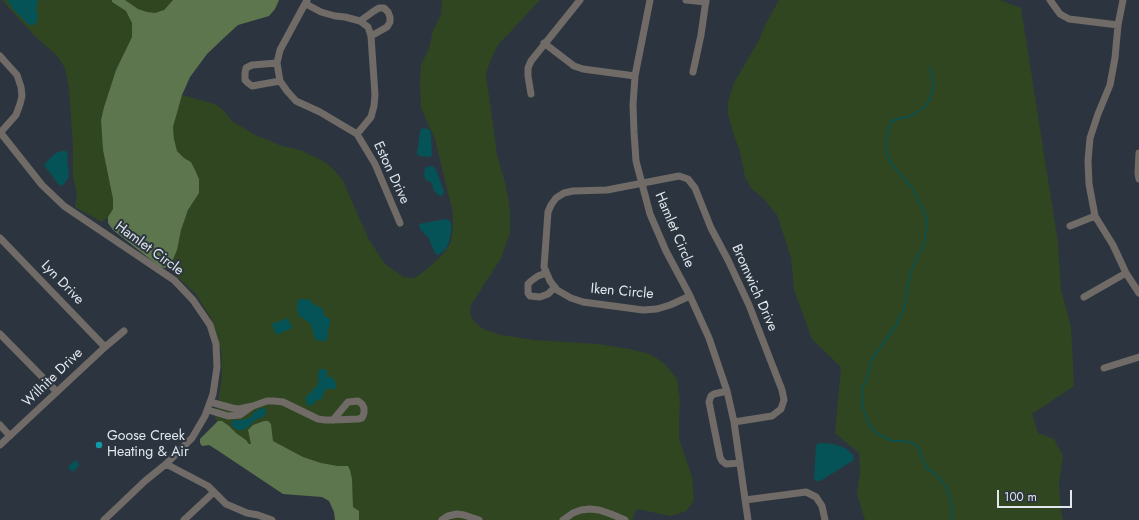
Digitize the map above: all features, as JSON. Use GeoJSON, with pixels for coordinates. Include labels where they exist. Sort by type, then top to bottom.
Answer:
{"type":"FeatureCollection","features":[{"type":"Feature","properties":{"kind":"street"},"geometry":{"type":"LineString","coordinates":[[531,94],[528,68],[531,61],[580,0]]}},
{"type":"Feature","properties":{"kind":"street","name":"Hamlet Circle"},"geometry":{"type":"LineString","coordinates":[[650,0],[635,76],[633,105],[636,161],[650,214],[666,251],[690,296],[709,338],[727,391],[734,422],[748,520]]}},
{"type":"Feature","properties":{"kind":"street"},"geometry":{"type":"LineString","coordinates":[[686,0],[706,1],[702,35],[693,72]]}},
{"type":"Feature","properties":{"kind":"street"},"geometry":{"type":"LineString","coordinates":[[1050,0],[1060,14],[1070,19],[1118,25]]}},
{"type":"Feature","properties":{"kind":"street"},"geometry":{"type":"LineString","coordinates":[[1123,0],[1110,85],[1090,138],[1088,161],[1089,184],[1095,216],[1113,245],[1126,273],[1139,293]]}},
{"type":"Feature","properties":{"kind":"street"},"geometry":{"type":"LineString","coordinates":[[307,2],[321,12],[360,21],[368,27],[371,36],[374,106],[371,117],[357,134]]}},
{"type":"Feature","properties":{"kind":"street","name":"Eston Drive"},"geometry":{"type":"LineString","coordinates":[[307,2],[280,50],[277,62],[280,81],[296,101],[320,112],[357,134],[375,164],[400,223]]}},
{"type":"Feature","properties":{"kind":"street"},"geometry":{"type":"LineString","coordinates":[[360,21],[379,8],[384,8],[388,12],[390,22],[387,27],[371,36]]}},
{"type":"Feature","properties":{"kind":"street"},"geometry":{"type":"LineString","coordinates":[[544,44],[574,66],[583,70],[635,76]]}},
{"type":"Feature","properties":{"kind":"street"},"geometry":{"type":"LineString","coordinates":[[0,56],[17,75],[21,86],[22,96],[16,115],[0,132]]}},
{"type":"Feature","properties":{"kind":"street"},"geometry":{"type":"LineString","coordinates":[[277,62],[252,65],[246,68],[245,80],[252,86],[280,81]]}},
{"type":"Feature","properties":{"kind":"street","name":"Hamlet Circle"},"geometry":{"type":"LineString","coordinates":[[0,132],[42,185],[64,206],[174,280],[193,300],[210,325],[216,344],[217,367],[213,394],[206,416],[192,438],[166,464],[145,481],[104,520]]}},
{"type":"Feature","properties":{"kind":"street"},"geometry":{"type":"LineString","coordinates":[[1139,153],[1139,179]]}},
{"type":"Feature","properties":{"kind":"street","name":"Bromwich Drive"},"geometry":{"type":"LineString","coordinates":[[642,183],[679,176],[688,179],[695,188],[711,228],[749,304],[766,348],[782,390],[784,400],[781,409],[772,416],[734,422]]}},
{"type":"Feature","properties":{"kind":"street","name":"Iken Circle"},"geometry":{"type":"LineString","coordinates":[[642,183],[607,190],[573,191],[564,193],[556,198],[548,212],[544,267],[546,273],[557,290],[570,298],[583,302],[643,310],[657,309],[690,296]]}},
{"type":"Feature","properties":{"kind":"street"},"geometry":{"type":"LineString","coordinates":[[1070,226],[1095,216]]}},
{"type":"Feature","properties":{"kind":"street","name":"Lyn Drive"},"geometry":{"type":"LineString","coordinates":[[0,238],[105,347]]}},
{"type":"Feature","properties":{"kind":"street"},"geometry":{"type":"LineString","coordinates":[[546,273],[538,276],[528,284],[528,293],[530,296],[540,297],[548,294],[555,287]]}},
{"type":"Feature","properties":{"kind":"street"},"geometry":{"type":"LineString","coordinates":[[1084,297],[1126,273]]}},
{"type":"Feature","properties":{"kind":"street","name":"Wilhite Drive"},"geometry":{"type":"LineString","coordinates":[[0,445],[124,331]]}},
{"type":"Feature","properties":{"kind":"street"},"geometry":{"type":"LineString","coordinates":[[0,334],[57,392]]}},
{"type":"Feature","properties":{"kind":"street"},"geometry":{"type":"LineString","coordinates":[[1104,368],[1139,358]]}},
{"type":"Feature","properties":{"kind":"street"},"geometry":{"type":"LineString","coordinates":[[727,391],[711,396],[711,410],[722,461],[726,464],[740,463]]}},
{"type":"Feature","properties":{"kind":"street"},"geometry":{"type":"LineString","coordinates":[[210,402],[239,409],[267,401],[283,402],[318,419],[333,420]]}},
{"type":"Feature","properties":{"kind":"street"},"geometry":{"type":"LineString","coordinates":[[208,410],[228,416],[235,416],[240,415],[253,406]]}},
{"type":"Feature","properties":{"kind":"street"},"geometry":{"type":"LineString","coordinates":[[0,426],[10,436]]}},
{"type":"Feature","properties":{"kind":"street"},"geometry":{"type":"LineString","coordinates":[[166,464],[208,486],[226,504],[247,513],[258,514],[272,520]]}},
{"type":"Feature","properties":{"kind":"street"},"geometry":{"type":"LineString","coordinates":[[184,520],[214,492]]}},
{"type":"Feature","properties":{"kind":"street"},"geometry":{"type":"LineString","coordinates":[[745,500],[806,492],[816,497],[822,506],[824,520]]}},
{"type":"Feature","properties":{"kind":"street"},"geometry":{"type":"LineString","coordinates":[[563,520],[573,513],[590,509],[599,510],[625,520]]}},
{"type":"Feature","properties":{"kind":"street"},"geometry":{"type":"LineString","coordinates":[[442,520],[448,516],[464,514],[479,520]]}},
{"type":"Feature","properties":{"kind":"shaded area"},"geometry":{"type":"Polygon","coordinates":[[[2,0],[112,0],[112,2],[126,11],[132,23],[132,37],[116,70],[101,120],[103,150],[113,199],[113,209],[108,217],[102,222],[75,207],[77,194],[73,176],[73,146],[69,88],[65,68],[57,56],[34,35],[2,0]]]}},
{"type":"Feature","properties":{"kind":"shaded area"},"geometry":{"type":"Polygon","coordinates":[[[7,0],[38,0],[36,12],[38,17],[36,23],[29,25],[14,10],[7,0]]]}},
{"type":"Feature","properties":{"kind":"shaded area"},"geometry":{"type":"Polygon","coordinates":[[[112,0],[125,0],[138,9],[155,13],[164,10],[173,0],[279,0],[275,9],[269,16],[238,25],[207,54],[190,77],[182,95],[173,127],[174,139],[177,151],[191,162],[195,170],[199,179],[199,193],[188,210],[181,230],[177,250],[172,262],[165,268],[160,267],[113,230],[108,223],[108,217],[113,209],[113,199],[103,150],[101,120],[116,70],[132,37],[132,23],[126,11],[112,2],[112,0]]]}},
{"type":"Feature","properties":{"kind":"shaded area"},"geometry":{"type":"Polygon","coordinates":[[[125,0],[173,0],[164,10],[155,13],[138,9],[125,0]]]}},
{"type":"Feature","properties":{"kind":"shaded area"},"geometry":{"type":"Polygon","coordinates":[[[442,0],[540,0],[498,45],[490,61],[486,74],[497,155],[506,186],[510,211],[510,233],[501,258],[471,305],[470,314],[474,322],[485,330],[501,335],[533,340],[598,344],[629,349],[650,354],[665,364],[677,379],[680,401],[679,439],[692,477],[694,501],[686,511],[671,516],[637,509],[632,520],[359,520],[359,511],[353,507],[352,479],[348,466],[321,463],[303,457],[273,441],[271,424],[248,433],[252,444],[249,444],[222,421],[215,419],[222,374],[221,349],[211,318],[195,293],[173,273],[172,262],[177,250],[181,230],[188,210],[199,193],[191,162],[177,151],[174,139],[173,127],[182,95],[215,104],[224,111],[232,121],[255,135],[282,146],[300,150],[325,162],[342,179],[369,240],[386,265],[404,277],[415,278],[445,252],[451,242],[453,227],[453,213],[435,139],[421,108],[421,65],[429,49],[433,31],[441,15],[442,0]]]}},
{"type":"Feature","properties":{"kind":"shaded area"},"geometry":{"type":"Polygon","coordinates":[[[779,0],[1000,0],[1021,8],[1058,243],[1061,290],[1071,327],[1074,386],[1032,414],[1038,433],[1054,439],[1063,456],[1059,484],[1063,520],[865,520],[857,494],[860,473],[859,453],[835,433],[841,367],[812,339],[794,290],[791,257],[777,215],[763,198],[751,188],[745,177],[740,152],[728,115],[728,102],[734,83],[759,40],[764,27],[779,0]]]}},
{"type":"Feature","properties":{"kind":"shaded area"},"geometry":{"type":"Polygon","coordinates":[[[424,128],[430,130],[432,155],[430,157],[419,156],[417,153],[420,132],[421,129],[424,128]]]}},
{"type":"Feature","properties":{"kind":"shaded area"},"geometry":{"type":"Polygon","coordinates":[[[62,151],[66,151],[68,155],[69,176],[62,186],[58,184],[44,165],[52,156],[62,151]]]}},
{"type":"Feature","properties":{"kind":"shaded area"},"geometry":{"type":"Polygon","coordinates":[[[433,166],[436,170],[444,192],[442,196],[438,195],[433,189],[432,183],[426,180],[424,175],[425,168],[433,166]]]}},
{"type":"Feature","properties":{"kind":"shaded area"},"geometry":{"type":"Polygon","coordinates":[[[446,219],[450,221],[451,224],[449,243],[445,250],[438,255],[435,253],[428,237],[420,229],[419,224],[446,219]]]}},
{"type":"Feature","properties":{"kind":"shaded area"},"geometry":{"type":"Polygon","coordinates":[[[298,300],[310,300],[313,304],[323,309],[324,316],[329,318],[330,325],[327,340],[316,340],[310,323],[299,316],[297,304],[298,300]]]}},
{"type":"Feature","properties":{"kind":"shaded area"},"geometry":{"type":"Polygon","coordinates":[[[288,318],[292,328],[276,335],[272,324],[288,318]]]}},
{"type":"Feature","properties":{"kind":"shaded area"},"geometry":{"type":"Polygon","coordinates":[[[322,369],[327,371],[328,377],[333,378],[336,388],[326,389],[322,399],[317,400],[310,406],[307,405],[305,398],[317,386],[319,382],[319,370],[322,369]]]}},
{"type":"Feature","properties":{"kind":"shaded area"},"geometry":{"type":"Polygon","coordinates":[[[261,408],[266,410],[265,416],[255,420],[246,429],[237,430],[232,426],[231,423],[234,420],[242,420],[251,417],[253,413],[261,408]]]}},
{"type":"Feature","properties":{"kind":"shaded area"},"geometry":{"type":"Polygon","coordinates":[[[218,421],[222,421],[249,444],[251,444],[248,430],[253,425],[268,421],[271,424],[273,441],[303,457],[321,463],[348,466],[352,479],[353,507],[359,511],[359,520],[335,520],[334,512],[329,501],[322,497],[283,494],[209,445],[202,446],[200,439],[218,421]]]}},
{"type":"Feature","properties":{"kind":"shaded area"},"geometry":{"type":"Polygon","coordinates":[[[820,443],[833,444],[845,448],[853,455],[854,460],[820,481],[817,481],[814,479],[816,445],[820,443]]]}},
{"type":"Feature","properties":{"kind":"shaded area"},"geometry":{"type":"Polygon","coordinates":[[[76,460],[79,465],[74,471],[72,471],[68,467],[76,460]]]}},
{"type":"Feature","properties":{"kind":"waterway"},"geometry":{"type":"LineString","coordinates":[[931,68],[933,87],[930,99],[924,107],[909,117],[892,121],[887,132],[886,145],[891,163],[912,188],[925,213],[927,224],[924,245],[910,274],[903,312],[897,324],[872,359],[866,381],[862,389],[863,408],[868,422],[876,433],[892,441],[905,441],[913,443],[919,448],[924,463],[928,469],[935,473],[946,487],[950,496],[952,520]]}},
{"type":"Feature","properties":{"kind":"place","name":"Goose Creek Heating & Air"},"geometry":{"type":"Point","coordinates":[99,445]}}]}
